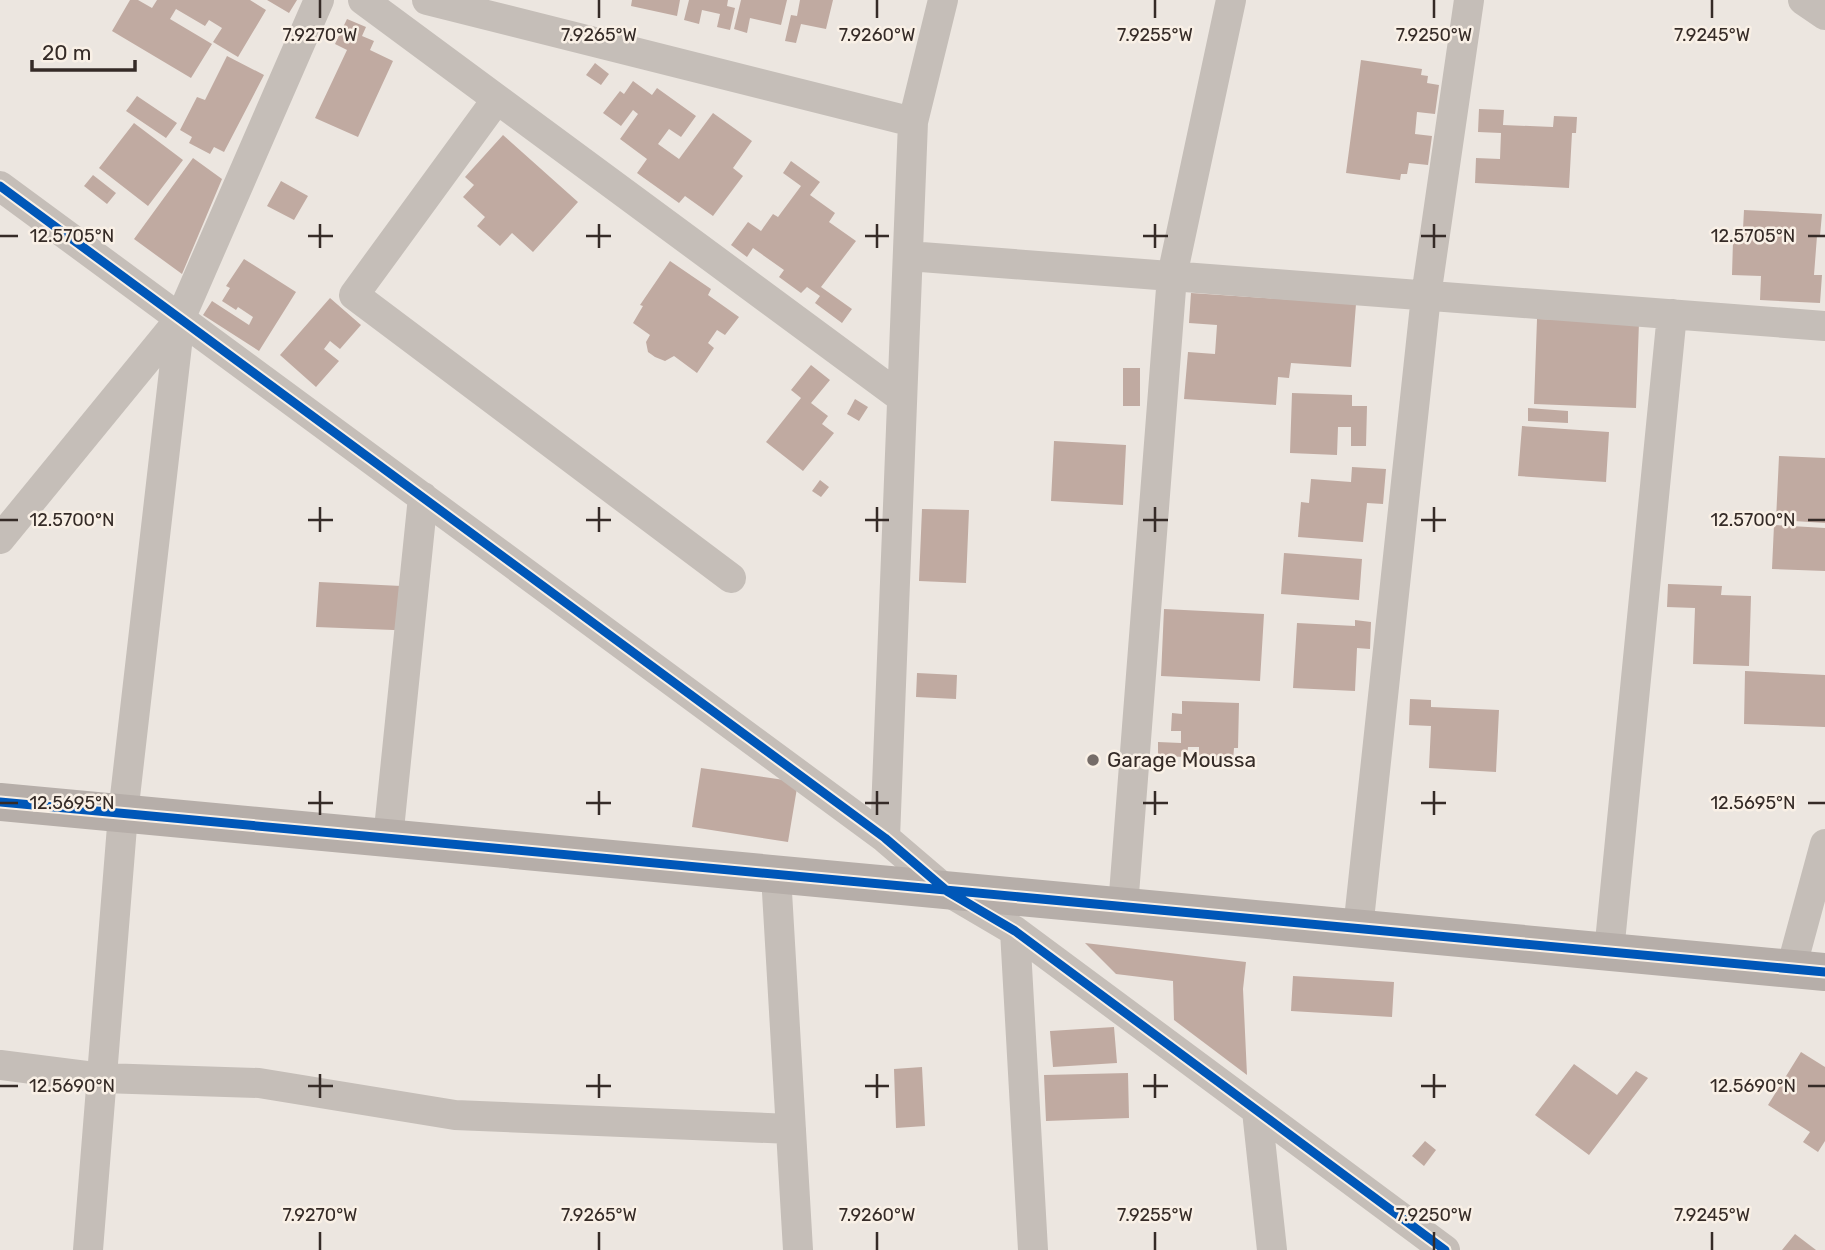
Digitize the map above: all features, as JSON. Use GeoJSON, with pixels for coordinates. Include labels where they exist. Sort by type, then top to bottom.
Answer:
{"type":"FeatureCollection","features":[{"type":"Feature","properties":{"kind":"street"},"geometry":{"type":"LineString","coordinates":[[0,539],[180,319],[319,0]]}},
{"type":"Feature","properties":{"kind":"street"},"geometry":{"type":"LineString","coordinates":[[363,0],[902,398]]}},
{"type":"Feature","properties":{"kind":"street"},"geometry":{"type":"LineString","coordinates":[[427,0],[913,122]]}},
{"type":"Feature","properties":{"kind":"street"},"geometry":{"type":"LineString","coordinates":[[885,838],[913,122],[943,0]]}},
{"type":"Feature","properties":{"kind":"street"},"geometry":{"type":"LineString","coordinates":[[1123,907],[1172,276],[1231,0]]}},
{"type":"Feature","properties":{"kind":"street"},"geometry":{"type":"LineString","coordinates":[[1359,929],[1426,296],[1469,0]]}},
{"type":"Feature","properties":{"kind":"street"},"geometry":{"type":"LineString","coordinates":[[1803,0],[1825,15]]}},
{"type":"Feature","properties":{"kind":"street"},"geometry":{"type":"LineString","coordinates":[[497,99],[354,295],[731,579]]}},
{"type":"Feature","properties":{"kind":"street"},"geometry":{"type":"LineString","coordinates":[[0,186],[885,838],[947,891],[1015,932],[1445,1250]]}},
{"type":"Feature","properties":{"kind":"street"},"geometry":{"type":"LineString","coordinates":[[908,256],[1825,326]]}},
{"type":"Feature","properties":{"kind":"street"},"geometry":{"type":"LineString","coordinates":[[1609,952],[1672,314]]}},
{"type":"Feature","properties":{"kind":"street"},"geometry":{"type":"LineString","coordinates":[[88,1250],[123,814],[180,319]]}},
{"type":"Feature","properties":{"kind":"street"},"geometry":{"type":"LineString","coordinates":[[388,839],[423,498]]}},
{"type":"Feature","properties":{"kind":"street"},"geometry":{"type":"LineString","coordinates":[[0,802],[1808,971],[1825,844]]}},
{"type":"Feature","properties":{"kind":"street"},"geometry":{"type":"LineString","coordinates":[[776,875],[798,1250]]}},
{"type":"Feature","properties":{"kind":"street"},"geometry":{"type":"LineString","coordinates":[[1015,932],[1032,1250]]}},
{"type":"Feature","properties":{"kind":"street"},"geometry":{"type":"LineString","coordinates":[[0,1065],[102,1078],[259,1083],[454,1115],[791,1129]]}},
{"type":"Feature","properties":{"kind":"street"},"geometry":{"type":"LineString","coordinates":[[1257,1111],[1272,1250]]}},
{"type":"Feature","properties":{"kind":"building"},"geometry":{"type":"Polygon","coordinates":[[[130,0],[138,0],[152,8],[157,0],[250,0],[266,10],[238,57],[213,42],[222,28],[209,20],[205,26],[176,9],[170,19],[212,44],[191,78],[112,31],[130,0]]]}},
{"type":"Feature","properties":{"kind":"building"},"geometry":{"type":"Polygon","coordinates":[[[267,0],[297,0],[289,13],[267,0]]]}},
{"type":"Feature","properties":{"kind":"building"},"geometry":{"type":"Polygon","coordinates":[[[632,0],[680,0],[677,16],[631,6],[632,0]]]}},
{"type":"Feature","properties":{"kind":"building"},"geometry":{"type":"Polygon","coordinates":[[[689,0],[728,0],[727,6],[735,8],[730,30],[717,27],[720,14],[702,10],[699,24],[684,20],[689,0]]]}},
{"type":"Feature","properties":{"kind":"building"},"geometry":{"type":"Polygon","coordinates":[[[741,0],[787,0],[781,25],[750,18],[747,33],[734,29],[741,0]]]}},
{"type":"Feature","properties":{"kind":"building"},"geometry":{"type":"Polygon","coordinates":[[[800,0],[833,0],[826,29],[801,24],[796,43],[785,41],[791,15],[797,16],[800,0]]]}},
{"type":"Feature","properties":{"kind":"building"},"geometry":{"type":"Polygon","coordinates":[[[347,19],[366,27],[362,36],[374,41],[370,50],[393,61],[358,137],[315,118],[347,50],[335,44],[347,19]]]}},
{"type":"Feature","properties":{"kind":"building"},"geometry":{"type":"Polygon","coordinates":[[[227,56],[264,75],[224,152],[214,147],[210,154],[189,143],[192,137],[180,130],[197,97],[205,100],[227,56]]]}},
{"type":"Feature","properties":{"kind":"building"},"geometry":{"type":"Polygon","coordinates":[[[1361,60],[1422,69],[1421,75],[1428,76],[1427,83],[1439,85],[1435,114],[1417,112],[1415,134],[1432,136],[1428,165],[1409,163],[1407,174],[1401,174],[1400,180],[1346,173],[1361,60]]]}},
{"type":"Feature","properties":{"kind":"building"},"geometry":{"type":"Polygon","coordinates":[[[595,63],[609,74],[601,85],[586,75],[595,63]]]}},
{"type":"Feature","properties":{"kind":"building"},"geometry":{"type":"Polygon","coordinates":[[[633,81],[652,95],[657,88],[696,116],[681,137],[669,129],[658,144],[679,159],[713,113],[752,141],[733,168],[743,176],[713,216],[685,196],[679,203],[637,173],[647,159],[620,139],[638,114],[633,110],[621,126],[603,113],[620,91],[624,94],[633,81]]]}},
{"type":"Feature","properties":{"kind":"building"},"geometry":{"type":"Polygon","coordinates":[[[137,96],[177,123],[166,138],[126,111],[137,96]]]}},
{"type":"Feature","properties":{"kind":"building"},"geometry":{"type":"Polygon","coordinates":[[[1479,109],[1504,110],[1503,125],[1553,127],[1554,116],[1577,117],[1576,133],[1572,133],[1569,188],[1475,183],[1476,158],[1500,159],[1501,133],[1478,132],[1479,109]]]}},
{"type":"Feature","properties":{"kind":"building"},"geometry":{"type":"Polygon","coordinates":[[[134,123],[183,160],[148,206],[99,168],[134,123]]]}},
{"type":"Feature","properties":{"kind":"building"},"geometry":{"type":"Polygon","coordinates":[[[503,135],[578,202],[533,252],[512,233],[500,246],[477,226],[485,217],[463,197],[474,185],[465,177],[503,135]]]}},
{"type":"Feature","properties":{"kind":"building"},"geometry":{"type":"Polygon","coordinates":[[[193,158],[222,179],[182,274],[134,239],[193,158]]]}},
{"type":"Feature","properties":{"kind":"building"},"geometry":{"type":"Polygon","coordinates":[[[791,161],[820,182],[810,195],[835,213],[829,222],[856,241],[821,287],[852,309],[842,323],[815,303],[820,296],[807,287],[801,293],[779,277],[784,270],[753,248],[747,257],[731,245],[748,222],[761,231],[773,214],[778,217],[801,186],[783,173],[791,161]]]}},
{"type":"Feature","properties":{"kind":"building"},"geometry":{"type":"Polygon","coordinates":[[[93,175],[116,193],[107,204],[84,186],[93,175]]]}},
{"type":"Feature","properties":{"kind":"building"},"geometry":{"type":"Polygon","coordinates":[[[281,181],[308,196],[294,220],[267,206],[281,181]]]}},
{"type":"Feature","properties":{"kind":"building"},"geometry":{"type":"Polygon","coordinates":[[[1744,210],[1822,214],[1814,275],[1822,275],[1820,303],[1760,300],[1761,276],[1732,275],[1733,241],[1743,229],[1744,210]]]}},
{"type":"Feature","properties":{"kind":"building"},"geometry":{"type":"Polygon","coordinates":[[[244,259],[296,292],[259,351],[203,315],[212,301],[249,325],[253,317],[222,301],[230,288],[226,286],[244,259]]]}},
{"type":"Feature","properties":{"kind":"building"},"geometry":{"type":"Polygon","coordinates":[[[670,261],[711,289],[708,295],[739,317],[725,335],[717,330],[708,343],[714,348],[697,373],[674,356],[665,361],[648,352],[646,342],[650,335],[633,323],[643,306],[640,305],[670,261]]]}},
{"type":"Feature","properties":{"kind":"building"},"geometry":{"type":"Polygon","coordinates":[[[1191,293],[1356,304],[1351,367],[1291,363],[1289,378],[1278,377],[1276,405],[1184,399],[1188,352],[1215,354],[1217,325],[1189,323],[1191,293]]]}},
{"type":"Feature","properties":{"kind":"building"},"geometry":{"type":"Polygon","coordinates":[[[330,298],[361,325],[340,349],[330,341],[324,349],[339,361],[316,387],[280,355],[330,298]]]}},
{"type":"Feature","properties":{"kind":"building"},"geometry":{"type":"Polygon","coordinates":[[[1537,319],[1639,322],[1636,408],[1534,404],[1537,319]]]}},
{"type":"Feature","properties":{"kind":"building"},"geometry":{"type":"Polygon","coordinates":[[[811,365],[830,380],[811,403],[828,416],[822,424],[834,433],[803,471],[766,442],[801,398],[791,390],[811,365]]]}},
{"type":"Feature","properties":{"kind":"building"},"geometry":{"type":"Polygon","coordinates":[[[1123,368],[1140,368],[1140,406],[1123,406],[1123,368]]]}},
{"type":"Feature","properties":{"kind":"building"},"geometry":{"type":"Polygon","coordinates":[[[1292,393],[1352,395],[1352,406],[1367,406],[1366,446],[1351,446],[1351,427],[1338,427],[1337,455],[1290,453],[1292,393]]]}},
{"type":"Feature","properties":{"kind":"building"},"geometry":{"type":"Polygon","coordinates":[[[855,399],[868,407],[859,421],[847,414],[855,399]]]}},
{"type":"Feature","properties":{"kind":"building"},"geometry":{"type":"Polygon","coordinates":[[[1528,408],[1568,411],[1568,423],[1528,421],[1528,408]]]}},
{"type":"Feature","properties":{"kind":"building"},"geometry":{"type":"Polygon","coordinates":[[[1522,426],[1609,432],[1606,482],[1518,476],[1522,426]]]}},
{"type":"Feature","properties":{"kind":"building"},"geometry":{"type":"Polygon","coordinates":[[[1054,441],[1126,445],[1123,505],[1051,501],[1054,441]]]}},
{"type":"Feature","properties":{"kind":"building"},"geometry":{"type":"Polygon","coordinates":[[[1779,456],[1825,458],[1825,523],[1776,520],[1779,456]]]}},
{"type":"Feature","properties":{"kind":"building"},"geometry":{"type":"Polygon","coordinates":[[[1352,467],[1386,469],[1383,504],[1367,503],[1363,542],[1298,537],[1301,502],[1309,503],[1311,479],[1351,482],[1352,467]]]}},
{"type":"Feature","properties":{"kind":"building"},"geometry":{"type":"Polygon","coordinates":[[[820,480],[829,487],[821,497],[812,491],[820,480]]]}},
{"type":"Feature","properties":{"kind":"building"},"geometry":{"type":"Polygon","coordinates":[[[922,509],[969,510],[966,583],[919,581],[922,509]]]}},
{"type":"Feature","properties":{"kind":"building"},"geometry":{"type":"Polygon","coordinates":[[[1774,525],[1825,528],[1825,571],[1772,569],[1774,525]]]}},
{"type":"Feature","properties":{"kind":"building"},"geometry":{"type":"Polygon","coordinates":[[[1284,553],[1362,559],[1359,600],[1281,594],[1284,553]]]}},
{"type":"Feature","properties":{"kind":"building"},"geometry":{"type":"Polygon","coordinates":[[[319,582],[422,587],[419,631],[316,627],[319,582]]]}},
{"type":"Feature","properties":{"kind":"building"},"geometry":{"type":"Polygon","coordinates":[[[1668,584],[1722,586],[1721,595],[1751,596],[1749,666],[1693,664],[1695,608],[1667,607],[1668,584]]]}},
{"type":"Feature","properties":{"kind":"building"},"geometry":{"type":"Polygon","coordinates":[[[1164,609],[1264,614],[1260,681],[1161,676],[1164,609]]]}},
{"type":"Feature","properties":{"kind":"building"},"geometry":{"type":"Polygon","coordinates":[[[1355,620],[1371,622],[1370,649],[1357,648],[1355,691],[1293,688],[1297,623],[1355,626],[1355,620]]]}},
{"type":"Feature","properties":{"kind":"building"},"geometry":{"type":"Polygon","coordinates":[[[1745,671],[1825,675],[1825,727],[1744,724],[1745,671]]]}},
{"type":"Feature","properties":{"kind":"building"},"geometry":{"type":"Polygon","coordinates":[[[917,673],[957,675],[956,699],[916,697],[917,673]]]}},
{"type":"Feature","properties":{"kind":"building"},"geometry":{"type":"Polygon","coordinates":[[[1410,699],[1431,700],[1431,707],[1499,710],[1496,772],[1429,768],[1431,726],[1409,725],[1410,699]]]}},
{"type":"Feature","properties":{"kind":"building"},"geometry":{"type":"Polygon","coordinates":[[[1182,701],[1239,703],[1238,748],[1234,748],[1233,761],[1199,760],[1199,747],[1188,747],[1187,757],[1158,756],[1158,742],[1181,743],[1181,731],[1171,731],[1172,713],[1182,714],[1182,701]]]}},
{"type":"Feature","properties":{"kind":"building"},"geometry":{"type":"Polygon","coordinates":[[[701,768],[798,782],[788,842],[692,827],[701,768]]]}},
{"type":"Feature","properties":{"kind":"building"},"geometry":{"type":"Polygon","coordinates":[[[1085,943],[1246,962],[1243,989],[1247,1075],[1174,1020],[1173,981],[1116,974],[1085,943]]]}},
{"type":"Feature","properties":{"kind":"building"},"geometry":{"type":"Polygon","coordinates":[[[1293,976],[1394,982],[1392,1017],[1291,1011],[1293,976]]]}},
{"type":"Feature","properties":{"kind":"building"},"geometry":{"type":"Polygon","coordinates":[[[1114,1027],[1117,1063],[1053,1067],[1050,1031],[1114,1027]]]}},
{"type":"Feature","properties":{"kind":"building"},"geometry":{"type":"Polygon","coordinates":[[[1801,1052],[1825,1067],[1825,1141],[1818,1152],[1803,1142],[1810,1132],[1768,1105],[1801,1052]]]}},
{"type":"Feature","properties":{"kind":"building"},"geometry":{"type":"Polygon","coordinates":[[[1574,1064],[1617,1095],[1636,1071],[1648,1078],[1589,1155],[1535,1115],[1574,1064]]]}},
{"type":"Feature","properties":{"kind":"building"},"geometry":{"type":"Polygon","coordinates":[[[922,1067],[925,1126],[896,1128],[894,1069],[922,1067]]]}},
{"type":"Feature","properties":{"kind":"building"},"geometry":{"type":"Polygon","coordinates":[[[1128,1073],[1129,1118],[1046,1121],[1044,1075],[1128,1073]]]}},
{"type":"Feature","properties":{"kind":"building"},"geometry":{"type":"Polygon","coordinates":[[[1425,1141],[1436,1150],[1424,1166],[1412,1156],[1425,1141]]]}},
{"type":"Feature","properties":{"kind":"building"},"geometry":{"type":"Polygon","coordinates":[[[1795,1234],[1816,1250],[1782,1250],[1795,1234]]]}},
{"type":"Feature","properties":{"kind":"cycle path"},"geometry":{"type":"LineString","coordinates":[[0,186],[885,838],[947,891],[1015,931],[1445,1250]]}},
{"type":"Feature","properties":{"kind":"cycle path"},"geometry":{"type":"LineString","coordinates":[[0,802],[1825,972]]}},
{"type":"Feature","properties":{"kind":"place","name":"Garage Moussa"},"geometry":{"type":"Point","coordinates":[1093,760]}}]}
